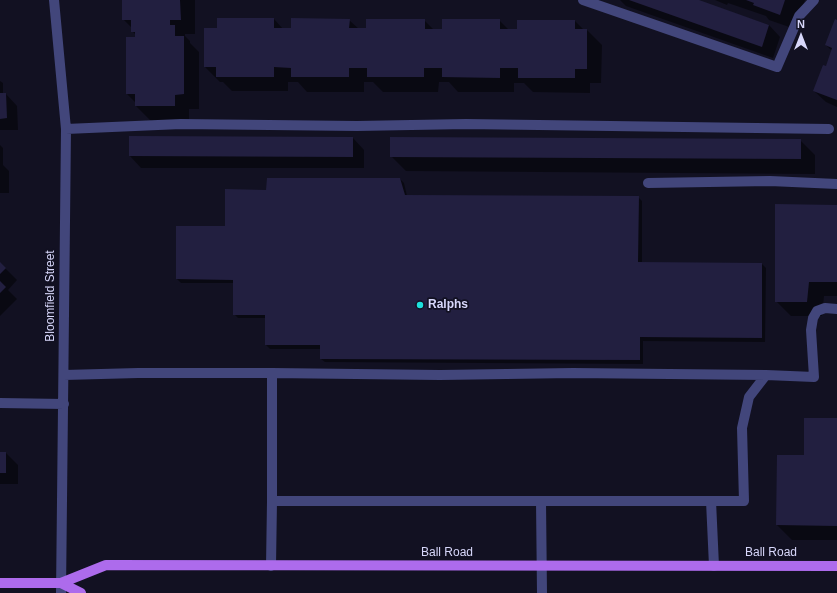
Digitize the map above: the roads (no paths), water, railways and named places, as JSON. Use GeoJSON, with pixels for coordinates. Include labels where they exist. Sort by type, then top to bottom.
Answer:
{"type":"FeatureCollection","features":[{"type":"Feature","properties":{"kind":"main road","name":"Ball Road"},"geometry":{"type":"LineString","coordinates":[[61,588],[106,565],[837,566]]}},
{"type":"Feature","properties":{"kind":"main road","name":"Ball Road"},"geometry":{"type":"LineString","coordinates":[[0,583],[61,588],[81,593]]}},
{"type":"Feature","properties":{"kind":"street","name":"Bloomfield Street"},"geometry":{"type":"LineString","coordinates":[[54,0],[66,129],[61,588]]}},
{"type":"Feature","properties":{"kind":"street"},"geometry":{"type":"LineString","coordinates":[[583,0],[777,67],[799,16],[814,0]]}},
{"type":"Feature","properties":{"kind":"street"},"geometry":{"type":"LineString","coordinates":[[66,129],[182,124],[357,126],[482,125],[829,129]]}},
{"type":"Feature","properties":{"kind":"street"},"geometry":{"type":"LineString","coordinates":[[648,183],[770,181],[837,184]]}},
{"type":"Feature","properties":{"kind":"street"},"geometry":{"type":"LineString","coordinates":[[64,375],[138,373],[440,375],[580,373],[814,377],[811,330],[813,318],[817,311],[825,308],[837,309]]}},
{"type":"Feature","properties":{"kind":"street"},"geometry":{"type":"LineString","coordinates":[[272,373],[272,566]]}},
{"type":"Feature","properties":{"kind":"street"},"geometry":{"type":"LineString","coordinates":[[272,501],[744,501],[742,428],[749,397],[766,375]]}},
{"type":"Feature","properties":{"kind":"street"},"geometry":{"type":"LineString","coordinates":[[0,403],[64,404]]}},
{"type":"Feature","properties":{"kind":"street"},"geometry":{"type":"LineString","coordinates":[[541,501],[542,593]]}},
{"type":"Feature","properties":{"kind":"street"},"geometry":{"type":"LineString","coordinates":[[711,501],[714,566]]}},
{"type":"Feature","properties":{"kind":"place","name":"Ralphs"},"geometry":{"type":"Point","coordinates":[420,305]}}]}
